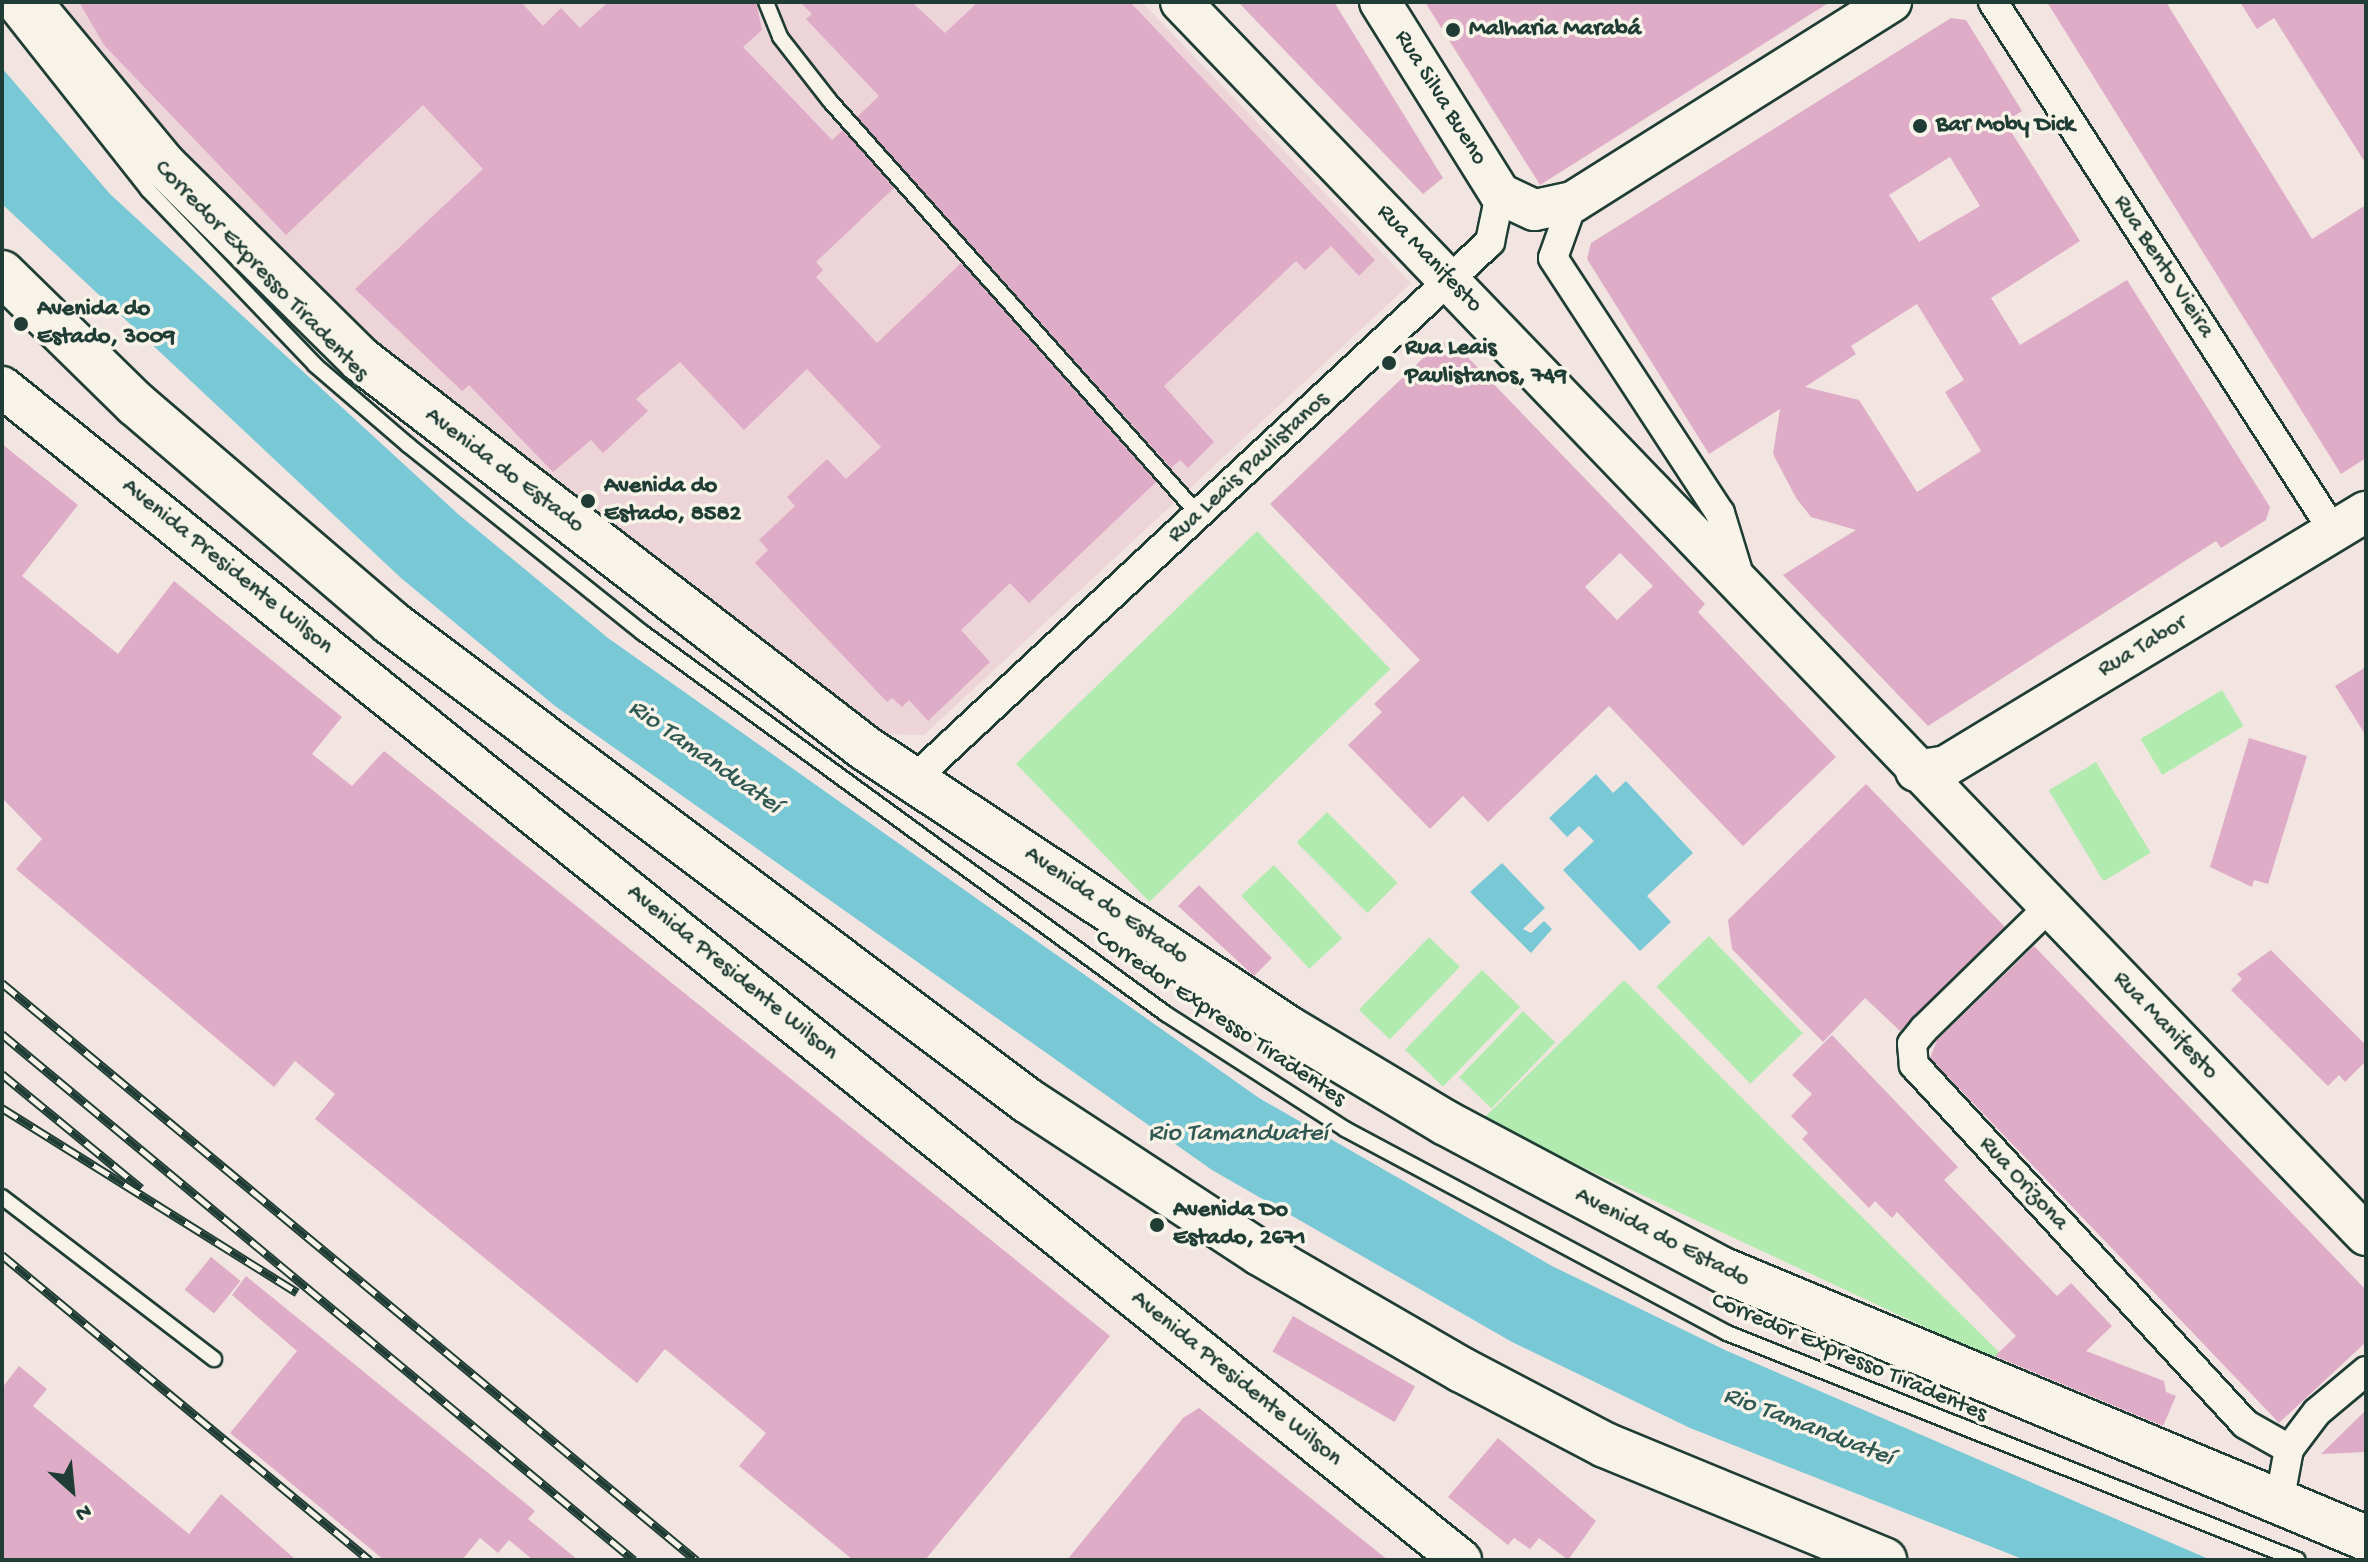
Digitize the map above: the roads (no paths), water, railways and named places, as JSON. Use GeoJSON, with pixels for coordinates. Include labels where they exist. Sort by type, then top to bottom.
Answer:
{"type":"FeatureCollection","features":[{"type":"Feature","properties":{"kind":"highway","name":"Avenida do Estado"},"geometry":{"type":"LineString","coordinates":[[29,2],[162,163],[360,359],[913,780],[1302,1037],[1646,1232],[1787,1300],[2366,1538]]}},
{"type":"Feature","properties":{"kind":"highway"},"geometry":{"type":"LineString","coordinates":[[2,273],[136,404],[390,622],[1028,1101],[1260,1253],[1462,1370],[1605,1445],[1884,1560]]}},
{"type":"Feature","properties":{"kind":"main road","name":"Rua Manifesto"},"geometry":{"type":"LineString","coordinates":[[1181,2],[1743,586],[1916,771],[2366,1235]]}},
{"type":"Feature","properties":{"kind":"main road","name":"Rua Silva Bueno"},"geometry":{"type":"LineString","coordinates":[[1380,2],[1500,194]]}},
{"type":"Feature","properties":{"kind":"main road"},"geometry":{"type":"LineString","coordinates":[[1500,194],[1535,210],[1573,202],[1891,2]]}},
{"type":"Feature","properties":{"kind":"main road","name":"Avenida Presidente Wilson"},"geometry":{"type":"LineString","coordinates":[[2,387],[1461,1560]]}},
{"type":"Feature","properties":{"kind":"main road","name":"Rua Tabor"},"geometry":{"type":"LineString","coordinates":[[1916,771],[1955,761],[2350,522]]}},
{"type":"Feature","properties":{"kind":"main road"},"geometry":{"type":"LineString","coordinates":[[1955,761],[1963,818]]}},
{"type":"Feature","properties":{"kind":"street","name":"Rua Bento Vieira"},"geometry":{"type":"LineString","coordinates":[[1993,2],[2350,522]]}},
{"type":"Feature","properties":{"kind":"street","name":"Rua Leais Paulistanos"},"geometry":{"type":"LineString","coordinates":[[913,780],[1490,242],[1500,194]]}},
{"type":"Feature","properties":{"kind":"street","name":"Rua Manifesto"},"geometry":{"type":"LineString","coordinates":[[1573,202],[1552,246],[1556,266],[1720,513],[1743,586]]}},
{"type":"Feature","properties":{"kind":"street","name":"Rua Orizona"},"geometry":{"type":"LineString","coordinates":[[2049,907],[1924,1029],[1912,1044],[1914,1065],[2245,1424],[2289,1449]]}},
{"type":"Feature","properties":{"kind":"street"},"geometry":{"type":"LineString","coordinates":[[2279,1503],[2289,1449],[2366,1371]]}},
{"type":"Feature","properties":{"kind":"lane"},"geometry":{"type":"LineString","coordinates":[[766,2],[780,37],[830,101],[1199,515]]}},
{"type":"Feature","properties":{"kind":"lane","name":"Corredor Expresso Tiradentes"},"geometry":{"type":"LineString","coordinates":[[2,5],[148,190],[338,385],[643,633],[1166,1014],[1345,1129],[1727,1333],[2298,1560]]}},
{"type":"Feature","properties":{"kind":"lane"},"geometry":{"type":"LineString","coordinates":[[2,1197],[214,1359]]}},
{"type":"Feature","properties":{"kind":"water","name":"Rio Tamanduateí"},"geometry":{"type":"Polygon","coordinates":[[[2,68],[110,194],[458,514],[608,638],[1259,1098],[1552,1266],[1725,1350],[2211,1560],[2025,1560],[1690,1428],[1512,1342],[1212,1170],[555,706],[401,578],[2,204],[2,68]]]}},
{"type":"Feature","properties":{"kind":"water"},"geometry":{"type":"Polygon","coordinates":[[[1596,774],[1613,793],[1626,781],[1693,853],[1647,896],[1671,922],[1640,951],[1563,870],[1594,841],[1579,826],[1567,837],[1549,818],[1596,774]]]}},
{"type":"Feature","properties":{"kind":"water"},"geometry":{"type":"Polygon","coordinates":[[[1502,863],[1545,908],[1523,929],[1531,933],[1544,921],[1552,929],[1531,953],[1470,892],[1502,863]]]}},
{"type":"Feature","properties":{"kind":"railway"},"geometry":{"type":"LineString","coordinates":[[2,983],[696,1560]]}},
{"type":"Feature","properties":{"kind":"railway"},"geometry":{"type":"LineString","coordinates":[[2,1034],[634,1560]]}},
{"type":"Feature","properties":{"kind":"railway"},"geometry":{"type":"LineString","coordinates":[[2,1074],[141,1188]]}},
{"type":"Feature","properties":{"kind":"railway"},"geometry":{"type":"LineString","coordinates":[[2,1108],[297,1292]]}},
{"type":"Feature","properties":{"kind":"railway"},"geometry":{"type":"LineString","coordinates":[[2,1255],[370,1560]]}},
{"type":"Feature","properties":{"kind":"place","name":"Malharia Marabá"},"geometry":{"type":"Point","coordinates":[1453,30]}},
{"type":"Feature","properties":{"kind":"place","name":"Bar Moby Dick"},"geometry":{"type":"Point","coordinates":[1920,126]}},
{"type":"Feature","properties":{"kind":"place","name":"Avenida do Estado, 3009"},"geometry":{"type":"Point","coordinates":[21,324]}},
{"type":"Feature","properties":{"kind":"place","name":"Rua Leais Paulistanos, 749"},"geometry":{"type":"Point","coordinates":[1389,363]}},
{"type":"Feature","properties":{"kind":"place","name":"Avenida do Estado, 8582"},"geometry":{"type":"Point","coordinates":[588,501]}},
{"type":"Feature","properties":{"kind":"place","name":"Avenida Do Estado, 2671"},"geometry":{"type":"Point","coordinates":[1157,1225]}}]}
